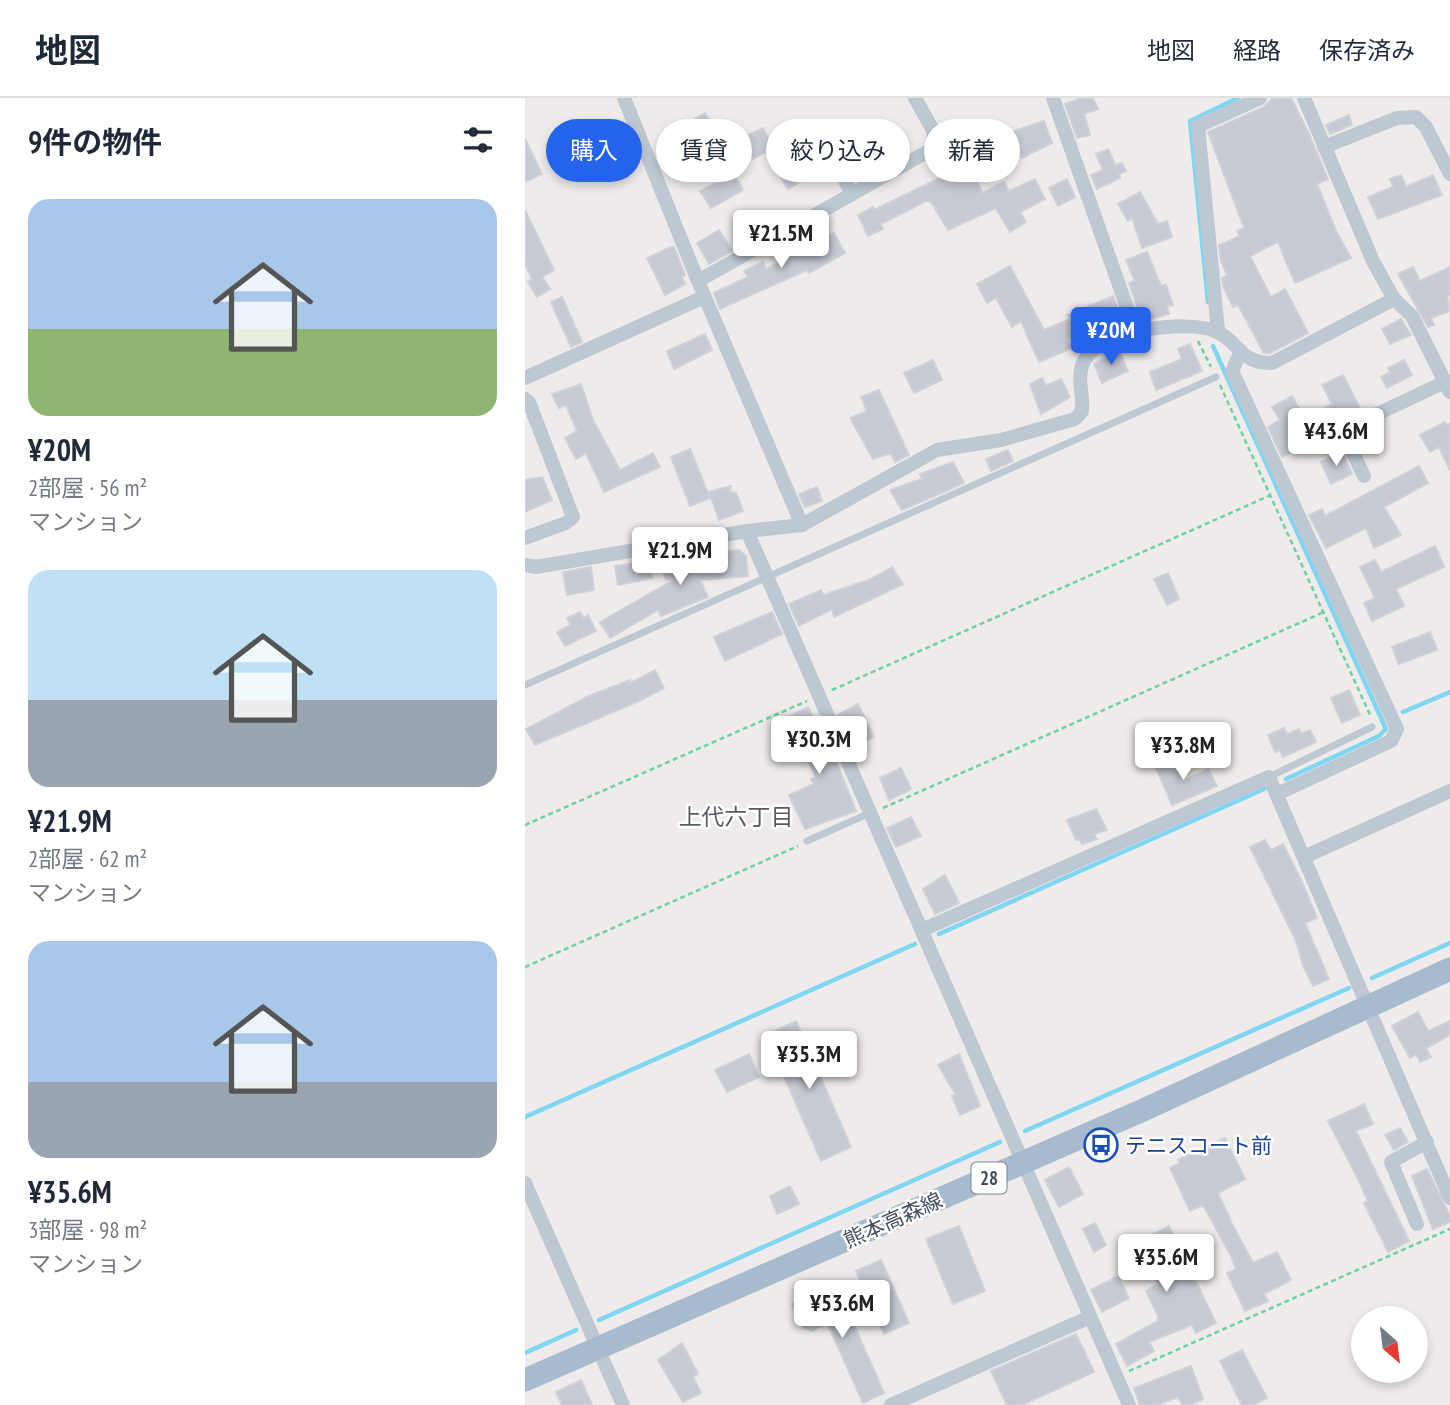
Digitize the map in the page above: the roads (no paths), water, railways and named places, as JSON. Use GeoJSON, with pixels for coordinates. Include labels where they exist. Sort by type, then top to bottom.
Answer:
{"type":"FeatureCollection","features":[{"type":"Feature","properties":{"kind":"main road","name":"熊本高森線"},"geometry":{"type":"LineString","coordinates":[[525,1380],[1024,1162],[1450,969]]}},
{"type":"Feature","properties":{"kind":"street"},"geometry":{"type":"LineString","coordinates":[[624,98],[704,297],[802,526]]}},
{"type":"Feature","properties":{"kind":"street"},"geometry":{"type":"LineString","coordinates":[[698,281],[932,149],[934,132],[915,98]]}},
{"type":"Feature","properties":{"kind":"street"},"geometry":{"type":"LineString","coordinates":[[1053,98],[1136,333]]}},
{"type":"Feature","properties":{"kind":"street"},"geometry":{"type":"LineString","coordinates":[[1218,331],[1198,126],[1260,98]]}},
{"type":"Feature","properties":{"kind":"street"},"geometry":{"type":"LineString","coordinates":[[1304,98],[1359,233],[1394,299],[1412,316],[1448,387],[1324,439]]}},
{"type":"Feature","properties":{"kind":"street"},"geometry":{"type":"LineString","coordinates":[[1324,147],[1397,118],[1416,117],[1426,127],[1450,174]]}},
{"type":"Feature","properties":{"kind":"street"},"geometry":{"type":"LineString","coordinates":[[846,182],[852,194]]}},
{"type":"Feature","properties":{"kind":"street"},"geometry":{"type":"LineString","coordinates":[[525,378],[704,297]]}},
{"type":"Feature","properties":{"kind":"street"},"geometry":{"type":"LineString","coordinates":[[525,565],[536,567],[747,531],[802,526],[937,450],[1001,440],[1075,419],[1082,411],[1079,378],[1086,356],[1097,345],[1136,333],[1193,325],[1218,331],[1241,353],[1258,363],[1277,362],[1394,299]]}},
{"type":"Feature","properties":{"kind":"street"},"geometry":{"type":"LineString","coordinates":[[1241,353],[1232,371],[1397,729],[1391,741],[1277,794]]}},
{"type":"Feature","properties":{"kind":"street"},"geometry":{"type":"LineString","coordinates":[[525,399],[529,402],[573,517],[566,523],[525,538]]}},
{"type":"Feature","properties":{"kind":"street"},"geometry":{"type":"LineString","coordinates":[[1342,430],[1364,476]]}},
{"type":"Feature","properties":{"kind":"street"},"geometry":{"type":"LineString","coordinates":[[747,531],[1129,1405]]}},
{"type":"Feature","properties":{"kind":"street"},"geometry":{"type":"LineString","coordinates":[[922,930],[1269,777],[1369,1004],[1450,1198]]}},
{"type":"Feature","properties":{"kind":"street"},"geometry":{"type":"LineString","coordinates":[[1304,857],[1450,791]]}},
{"type":"Feature","properties":{"kind":"street"},"geometry":{"type":"LineString","coordinates":[[1417,1224],[1391,1162],[1427,1142]]}},
{"type":"Feature","properties":{"kind":"street"},"geometry":{"type":"LineString","coordinates":[[525,1182],[623,1405]]}},
{"type":"Feature","properties":{"kind":"street"},"geometry":{"type":"LineString","coordinates":[[891,1405],[1090,1317]]}},
{"type":"Feature","properties":{"kind":"lane"},"geometry":{"type":"LineString","coordinates":[[525,685],[1216,377]]}},
{"type":"Feature","properties":{"kind":"lane"},"geometry":{"type":"LineString","coordinates":[[1269,777],[1373,727]]}},
{"type":"Feature","properties":{"kind":"lane"},"geometry":{"type":"LineString","coordinates":[[807,841],[871,813]]}},
{"type":"Feature","properties":{"kind":"waterway"},"geometry":{"type":"LineString","coordinates":[[1208,302],[1190,121],[1238,98]]}},
{"type":"Feature","properties":{"kind":"waterway"},"geometry":{"type":"LineString","coordinates":[[1213,346],[1386,729],[1379,736],[1286,779]]}},
{"type":"Feature","properties":{"kind":"waterway"},"geometry":{"type":"LineString","coordinates":[[1403,712],[1450,692]]}},
{"type":"Feature","properties":{"kind":"waterway"},"geometry":{"type":"LineString","coordinates":[[939,934],[1264,789]]}},
{"type":"Feature","properties":{"kind":"waterway"},"geometry":{"type":"LineString","coordinates":[[1372,978],[1450,943]]}},
{"type":"Feature","properties":{"kind":"waterway"},"geometry":{"type":"LineString","coordinates":[[525,1117],[915,944]]}},
{"type":"Feature","properties":{"kind":"waterway"},"geometry":{"type":"LineString","coordinates":[[1025,1131],[1349,988]]}},
{"type":"Feature","properties":{"kind":"waterway"},"geometry":{"type":"LineString","coordinates":[[599,1320],[1000,1142]]}},
{"type":"Feature","properties":{"kind":"waterway"},"geometry":{"type":"LineString","coordinates":[[525,1353],[576,1330]]}},
{"type":"Feature","properties":{"kind":"place","name":"テニスコート前"},"geometry":{"type":"Point","coordinates":[1101,1145]}},
{"type":"Feature","properties":{"kind":"district","name":"上代六丁目"},"geometry":{"type":"Point","coordinates":[736,816]}}]}
